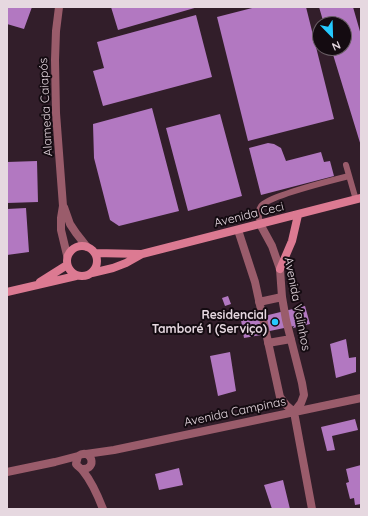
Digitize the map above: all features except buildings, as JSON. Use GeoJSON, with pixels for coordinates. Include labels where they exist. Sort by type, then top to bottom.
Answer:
{"type":"FeatureCollection","features":[{"type":"Feature","properties":{"kind":"main road","name":"Avenida Ceci"},"geometry":{"type":"LineString","coordinates":[[95,253],[142,254],[359,199]]}},
{"type":"Feature","properties":{"kind":"main road"},"geometry":{"type":"LineString","coordinates":[[280,269],[292,241],[298,214]]}},
{"type":"Feature","properties":{"kind":"main road"},"geometry":{"type":"LineString","coordinates":[[7,292],[76,276],[80,277],[92,273],[96,268],[97,258],[92,249],[81,246],[70,250],[66,261],[69,269],[76,276]]}},
{"type":"Feature","properties":{"kind":"main road","name":"Avenida Ceci"},"geometry":{"type":"LineString","coordinates":[[92,273],[113,268],[142,254]]}},
{"type":"Feature","properties":{"kind":"main road"},"geometry":{"type":"LineString","coordinates":[[36,285],[67,265]]}},
{"type":"Feature","properties":{"kind":"street","name":"Alameda Caiapós"},"geometry":{"type":"LineString","coordinates":[[59,7],[55,60],[56,113],[64,206],[70,224],[87,247]]}},
{"type":"Feature","properties":{"kind":"street","name":"Alameda Caiapós"},"geometry":{"type":"LineString","coordinates":[[64,206],[61,218],[61,230],[67,256]]}},
{"type":"Feature","properties":{"kind":"street","name":"Avenida Valinhos"},"geometry":{"type":"LineString","coordinates":[[260,224],[272,246],[280,269],[282,297],[286,320],[302,383],[304,395],[301,403],[294,412]]}},
{"type":"Feature","properties":{"kind":"street"},"geometry":{"type":"LineString","coordinates":[[238,230],[255,282],[280,397],[294,412],[312,509]]}},
{"type":"Feature","properties":{"kind":"street"},"geometry":{"type":"LineString","coordinates":[[259,302],[282,297]]}},
{"type":"Feature","properties":{"kind":"street"},"geometry":{"type":"LineString","coordinates":[[268,343],[291,339]]}},
{"type":"Feature","properties":{"kind":"street","name":"Avenida Campinas"},"geometry":{"type":"LineString","coordinates":[[84,462],[114,450],[361,398]]}},
{"type":"Feature","properties":{"kind":"street"},"geometry":{"type":"LineString","coordinates":[[7,472],[55,462],[69,465],[84,462],[103,509]]}},
{"type":"Feature","properties":{"kind":"lane"},"geometry":{"type":"LineString","coordinates":[[346,165],[359,199]]}},
{"type":"Feature","properties":{"kind":"lane"},"geometry":{"type":"LineString","coordinates":[[260,224],[259,211],[261,206],[268,201],[290,192],[349,176]]}},
{"type":"Feature","properties":{"kind":"place","name":"Residencial Tamboré 1 (Serviço)"},"geometry":{"type":"Point","coordinates":[275,322]}}]}
